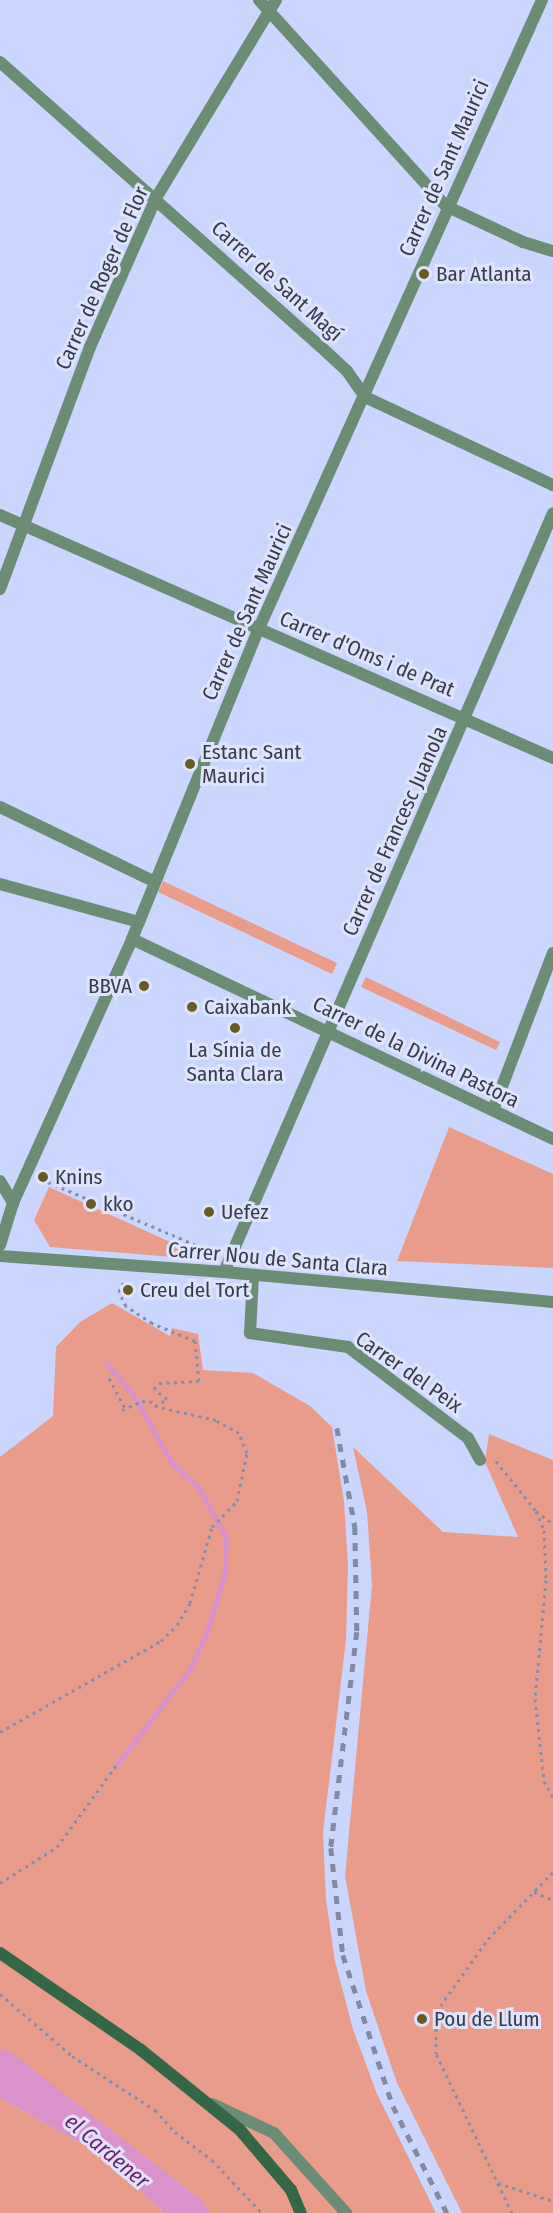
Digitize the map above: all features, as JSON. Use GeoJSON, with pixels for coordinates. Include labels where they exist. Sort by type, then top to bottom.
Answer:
{"type":"FeatureCollection","features":[{"type":"Feature","properties":{"kind":"main road"},"geometry":{"type":"LineString","coordinates":[[0,1953],[141,2050],[240,2130],[291,2190],[301,2213]]}},
{"type":"Feature","properties":{"kind":"street"},"geometry":{"type":"LineString","coordinates":[[259,0],[446,206],[523,242],[553,251]]}},
{"type":"Feature","properties":{"kind":"street","name":"Carrer de Roger de Flor"},"geometry":{"type":"LineString","coordinates":[[0,589],[25,527],[90,347],[156,198],[276,0]]}},
{"type":"Feature","properties":{"kind":"street","name":"Carrer de Sant Maurici"},"geometry":{"type":"LineString","coordinates":[[0,1245],[14,1203],[132,939],[259,628],[365,397],[446,206],[542,0]]}},
{"type":"Feature","properties":{"kind":"street","name":"Carrer de Sant Magí"},"geometry":{"type":"LineString","coordinates":[[0,62],[92,147],[156,198],[347,371],[365,397]]}},
{"type":"Feature","properties":{"kind":"street"},"geometry":{"type":"LineString","coordinates":[[365,397],[553,485]]}},
{"type":"Feature","properties":{"kind":"street","name":"Carrer de Francesc Juanola"},"geometry":{"type":"LineString","coordinates":[[224,1272],[553,513]]}},
{"type":"Feature","properties":{"kind":"street","name":"Carrer d'Oms i de Prat"},"geometry":{"type":"LineString","coordinates":[[0,514],[25,527],[553,758]]}},
{"type":"Feature","properties":{"kind":"street"},"geometry":{"type":"LineString","coordinates":[[0,807],[155,882]]}},
{"type":"Feature","properties":{"kind":"street"},"geometry":{"type":"LineString","coordinates":[[0,884],[139,922]]}},
{"type":"Feature","properties":{"kind":"street","name":"Carrer de la Divina Pastora"},"geometry":{"type":"LineString","coordinates":[[132,939],[553,1139]]}},
{"type":"Feature","properties":{"kind":"street"},"geometry":{"type":"LineString","coordinates":[[493,1110],[553,953]]}},
{"type":"Feature","properties":{"kind":"street"},"geometry":{"type":"LineString","coordinates":[[0,1181],[14,1203]]}},
{"type":"Feature","properties":{"kind":"street","name":"Carrer Nou de Santa Clara"},"geometry":{"type":"LineString","coordinates":[[0,1256],[224,1272],[553,1302]]}},
{"type":"Feature","properties":{"kind":"street","name":"Carrer del Peix"},"geometry":{"type":"LineString","coordinates":[[253,1276],[250,1333],[348,1347],[468,1438],[480,1460]]}},
{"type":"Feature","properties":{"kind":"street"},"geometry":{"type":"LineString","coordinates":[[204,2101],[274,2133],[344,2212]]}},
{"type":"Feature","properties":{"kind":"path"},"geometry":{"type":"LineString","coordinates":[[27,1173],[230,1260]]}},
{"type":"Feature","properties":{"kind":"path"},"geometry":{"type":"LineString","coordinates":[[109,1378],[124,1409],[142,1401],[155,1402],[166,1399],[154,1389],[159,1383],[199,1380],[195,1341],[152,1323],[126,1306],[119,1285]]}},
{"type":"Feature","properties":{"kind":"path"},"geometry":{"type":"LineString","coordinates":[[0,1732],[161,1641],[177,1625],[190,1603],[206,1540],[212,1527],[237,1501],[244,1477],[245,1443],[230,1425],[164,1410],[155,1402]]}},
{"type":"Feature","properties":{"kind":"path"},"geometry":{"type":"LineString","coordinates":[[494,1460],[536,1511],[553,1524]]}},
{"type":"Feature","properties":{"kind":"path"},"geometry":{"type":"LineString","coordinates":[[536,1511],[544,1530],[546,1580],[535,1699],[544,1781],[553,1797]]}},
{"type":"Feature","properties":{"kind":"path"},"geometry":{"type":"LineString","coordinates":[[0,1883],[57,1847],[117,1764]]}},
{"type":"Feature","properties":{"kind":"path"},"geometry":{"type":"LineString","coordinates":[[512,2213],[436,2054],[436,2012],[488,1939],[553,1872]]}},
{"type":"Feature","properties":{"kind":"path"},"geometry":{"type":"LineString","coordinates":[[534,1892],[553,1900]]}},
{"type":"Feature","properties":{"kind":"path"},"geometry":{"type":"LineString","coordinates":[[0,1994],[72,2056],[155,2110],[175,2132],[212,2160],[262,2213]]}},
{"type":"Feature","properties":{"kind":"path"},"geometry":{"type":"LineString","coordinates":[[498,2183],[553,2201]]}},
{"type":"Feature","properties":{"kind":"shaded area"},"geometry":{"type":"Polygon","coordinates":[[[163,881],[337,963],[332,974],[158,892],[163,881]]]}},
{"type":"Feature","properties":{"kind":"shaded area"},"geometry":{"type":"Polygon","coordinates":[[[366,977],[500,1042],[496,1050],[361,987],[366,977]]]}},
{"type":"Feature","properties":{"kind":"shaded area"},"geometry":{"type":"Polygon","coordinates":[[[449,1127],[553,1174],[553,1268],[397,1261],[449,1127]]]}},
{"type":"Feature","properties":{"kind":"shaded area"},"geometry":{"type":"Polygon","coordinates":[[[49,1187],[210,1260],[50,1247],[34,1220],[49,1187]]]}},
{"type":"Feature","properties":{"kind":"shaded area"},"geometry":{"type":"Polygon","coordinates":[[[112,1303],[170,1336],[172,1328],[198,1334],[203,1370],[253,1373],[310,1406],[332,1427],[344,1501],[348,1566],[346,1640],[323,1833],[326,1899],[335,1961],[353,2029],[377,2094],[436,2213],[210,2213],[201,2200],[0,2049],[0,1457],[53,1416],[56,1347],[80,1322],[112,1303]]]}},
{"type":"Feature","properties":{"kind":"shaded area"},"geometry":{"type":"Polygon","coordinates":[[[489,1434],[553,1460],[553,2213],[462,2213],[397,2083],[366,1991],[345,1876],[372,1585],[367,1512],[353,1447],[443,1532],[518,1537],[485,1462],[489,1434]]]}},
{"type":"Feature","properties":{"kind":"shaded area"},"geometry":{"type":"Polygon","coordinates":[[[0,2098],[95,2151],[165,2213],[0,2213],[0,2098]]]}},
{"type":"Feature","properties":{"kind":"water","name":"el Cardener"},"geometry":{"type":"Polygon","coordinates":[[[0,2049],[9,2051],[201,2200],[210,2213],[165,2213],[95,2151],[0,2098],[0,2049]]]}},
{"type":"Feature","properties":{"kind":"waterway"},"geometry":{"type":"LineString","coordinates":[[106,1363],[134,1396],[171,1462],[198,1487],[226,1537],[225,1573],[206,1634],[190,1669],[117,1764]]}},
{"type":"Feature","properties":{"kind":"railway"},"geometry":{"type":"LineString","coordinates":[[337,1428],[355,1527],[357,1632],[331,1848],[343,1955],[393,2106],[447,2213]]}},
{"type":"Feature","properties":{"kind":"place","name":"Bar Atlanta"},"geometry":{"type":"Point","coordinates":[424,274]}},
{"type":"Feature","properties":{"kind":"place","name":"Estanc Sant Maurici"},"geometry":{"type":"Point","coordinates":[190,764]}},
{"type":"Feature","properties":{"kind":"place","name":"BBVA"},"geometry":{"type":"Point","coordinates":[144,986]}},
{"type":"Feature","properties":{"kind":"place","name":"Caixabank"},"geometry":{"type":"Point","coordinates":[192,1007]}},
{"type":"Feature","properties":{"kind":"place","name":"La Sínia de Santa Clara"},"geometry":{"type":"Point","coordinates":[235,1028]}},
{"type":"Feature","properties":{"kind":"place","name":"Knins"},"geometry":{"type":"Point","coordinates":[43,1177]}},
{"type":"Feature","properties":{"kind":"place","name":"kko"},"geometry":{"type":"Point","coordinates":[91,1204]}},
{"type":"Feature","properties":{"kind":"place","name":"Uefez"},"geometry":{"type":"Point","coordinates":[209,1212]}},
{"type":"Feature","properties":{"kind":"place","name":"Creu del Tort"},"geometry":{"type":"Point","coordinates":[128,1290]}},
{"type":"Feature","properties":{"kind":"place","name":"Pou de Llum"},"geometry":{"type":"Point","coordinates":[422,2019]}}]}
